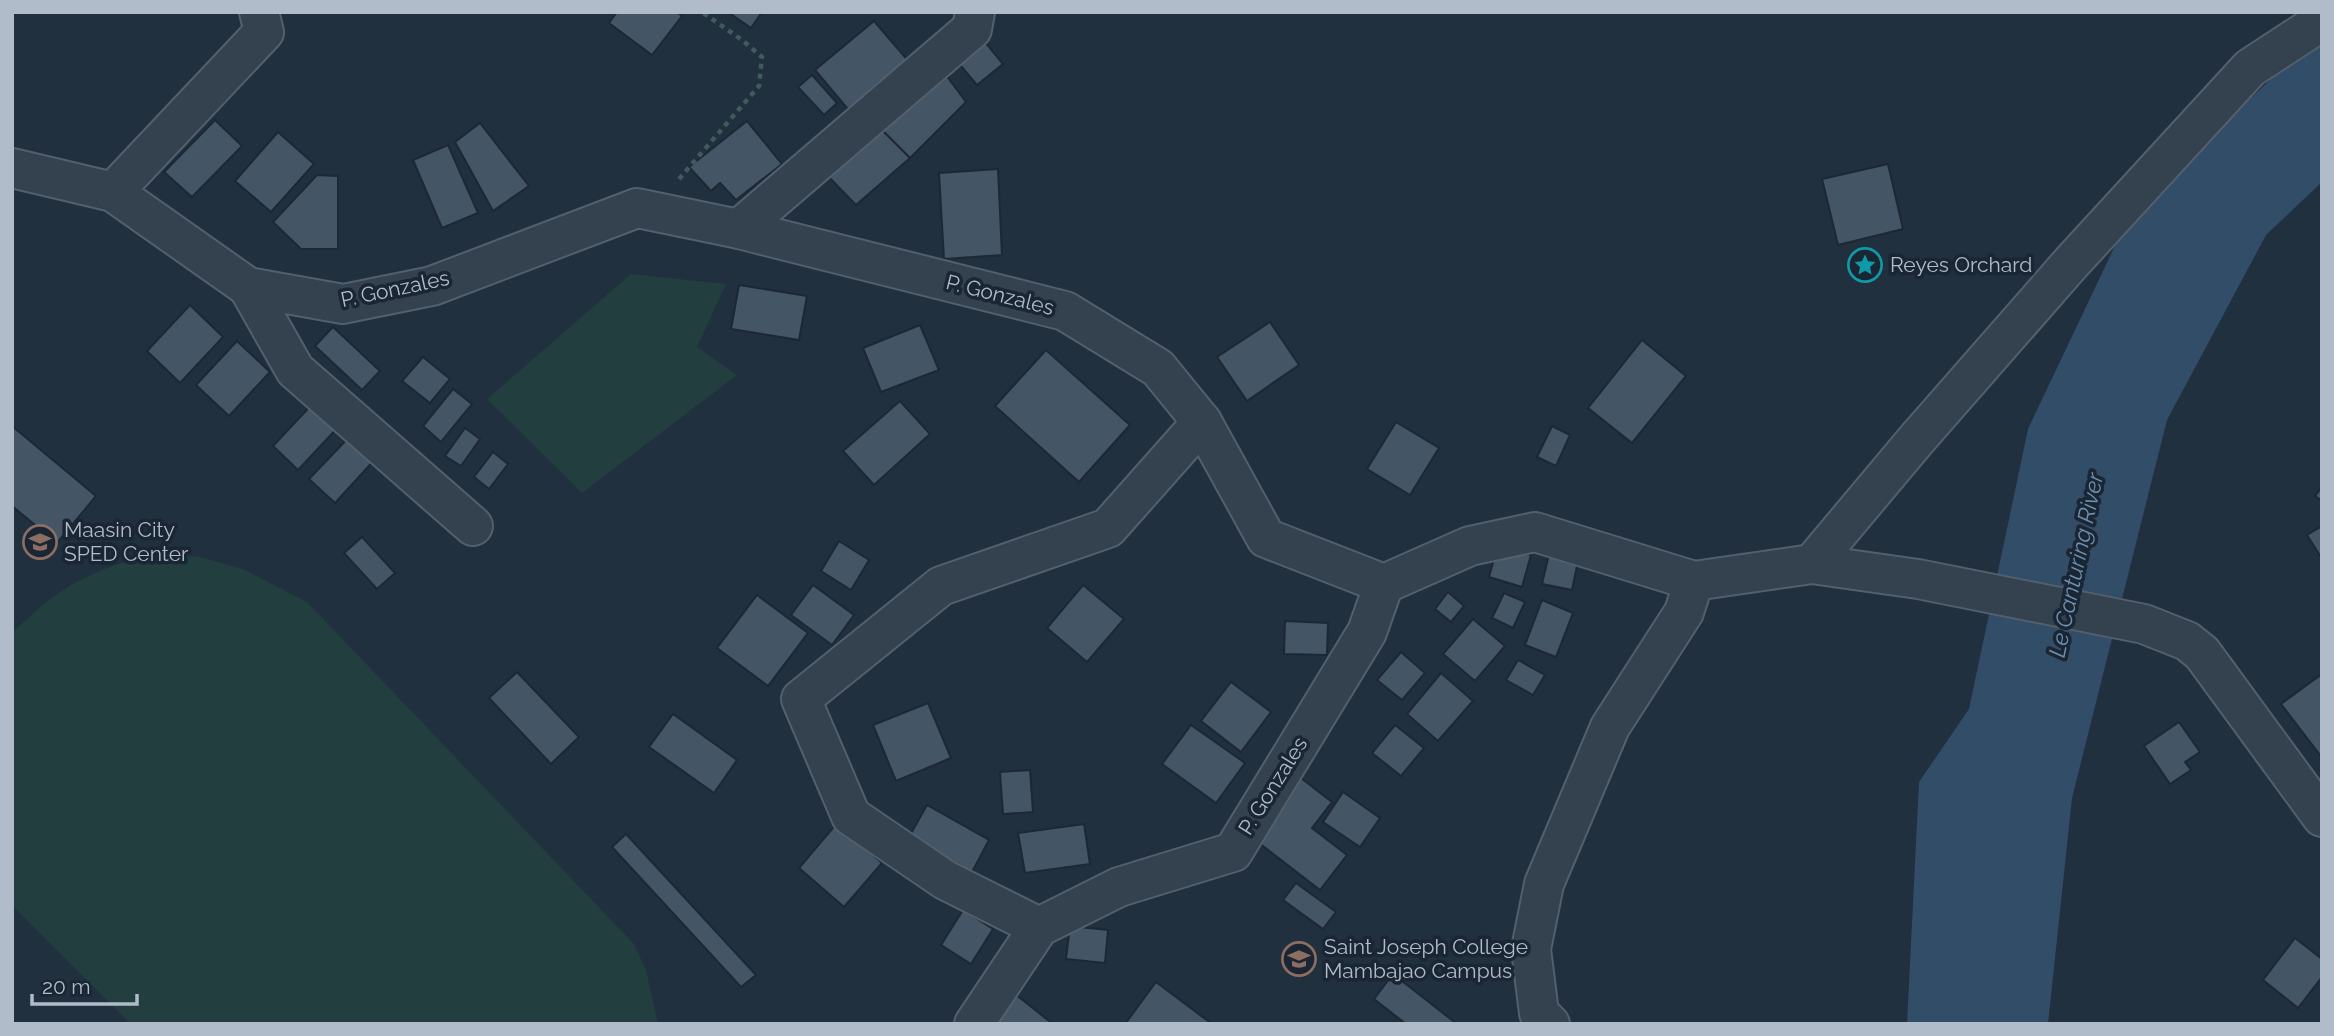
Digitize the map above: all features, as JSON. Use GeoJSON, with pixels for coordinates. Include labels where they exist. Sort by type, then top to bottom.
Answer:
{"type":"FeatureCollection","features":[{"type":"Feature","properties":{"kind":"street"},"geometry":{"type":"LineString","coordinates":[[113,192],[264,32],[259,12]]}},
{"type":"Feature","properties":{"kind":"street"},"geometry":{"type":"LineString","coordinates":[[739,229],[972,29],[975,12]]}},
{"type":"Feature","properties":{"kind":"street"},"geometry":{"type":"LineString","coordinates":[[1812,564],[2071,263],[2250,68],[2322,21]]}},
{"type":"Feature","properties":{"kind":"street"},"geometry":{"type":"LineString","coordinates":[[12,168],[113,192],[248,287],[295,370],[473,526]]}},
{"type":"Feature","properties":{"kind":"street","name":"P. Gonzales"},"geometry":{"type":"LineString","coordinates":[[248,287],[343,304],[432,286],[637,208],[739,229],[1065,311],[1158,368],[1202,422],[1266,538],[1384,584],[1367,632],[1233,852],[1119,887],[1039,927]]}},
{"type":"Feature","properties":{"kind":"street"},"geometry":{"type":"LineString","coordinates":[[974,1024],[1039,927],[945,880],[851,816],[801,699],[941,586],[1108,528],[1202,422]]}},
{"type":"Feature","properties":{"kind":"street"},"geometry":{"type":"LineString","coordinates":[[1384,584],[1470,546],[1535,532],[1694,581],[1812,564],[1918,579],[2144,624],[2187,641],[2202,653],[2322,817]]}},
{"type":"Feature","properties":{"kind":"street"},"geometry":{"type":"LineString","coordinates":[[1550,1024],[1539,1013],[1531,948],[1544,884],[1610,727],[1684,612],[1694,581]]}},
{"type":"Feature","properties":{"kind":"path"},"geometry":{"type":"LineString","coordinates":[[651,211],[759,86],[762,57],[702,12]]}},
{"type":"Feature","properties":{"kind":"green space"},"geometry":{"type":"Polygon","coordinates":[[[631,274],[726,284],[697,347],[737,375],[582,493],[487,399],[631,274]]]}},
{"type":"Feature","properties":{"kind":"green space"},"geometry":{"type":"Polygon","coordinates":[[[155,553],[200,557],[243,569],[307,602],[634,944],[646,970],[658,1024],[131,1024],[12,905],[12,633],[61,591],[77,582],[112,566],[155,553]]]}},
{"type":"Feature","properties":{"kind":"water","name":"Le Canturing River"},"geometry":{"type":"Polygon","coordinates":[[[2322,31],[2322,182],[2266,235],[2167,420],[2072,798],[2048,1024],[1907,1024],[1919,782],[1969,709],[2028,429],[2132,210],[2322,31]]]}},
{"type":"Feature","properties":{"kind":"building"},"geometry":{"type":"Polygon","coordinates":[[[617,12],[677,12],[682,16],[652,55],[609,23],[617,12]]]}},
{"type":"Feature","properties":{"kind":"building"},"geometry":{"type":"Polygon","coordinates":[[[728,12],[762,12],[751,28],[728,12]]]}},
{"type":"Feature","properties":{"kind":"building"},"geometry":{"type":"Polygon","coordinates":[[[874,21],[911,64],[852,114],[815,70],[874,21]]]}},
{"type":"Feature","properties":{"kind":"building"},"geometry":{"type":"Polygon","coordinates":[[[981,37],[1003,64],[977,85],[955,59],[981,37]]]}},
{"type":"Feature","properties":{"kind":"building"},"geometry":{"type":"Polygon","coordinates":[[[940,67],[966,102],[910,158],[872,120],[940,67]]]}},
{"type":"Feature","properties":{"kind":"building"},"geometry":{"type":"Polygon","coordinates":[[[812,75],[837,103],[824,115],[798,87],[812,75]]]}},
{"type":"Feature","properties":{"kind":"building"},"geometry":{"type":"Polygon","coordinates":[[[215,120],[242,146],[192,197],[164,172],[215,120]]]}},
{"type":"Feature","properties":{"kind":"building"},"geometry":{"type":"Polygon","coordinates":[[[872,120],[910,158],[856,205],[822,170],[872,120]]]}},
{"type":"Feature","properties":{"kind":"building"},"geometry":{"type":"Polygon","coordinates":[[[747,121],[782,164],[736,200],[720,183],[711,191],[689,167],[747,121]]]}},
{"type":"Feature","properties":{"kind":"building"},"geometry":{"type":"Polygon","coordinates":[[[480,123],[529,186],[493,211],[455,142],[480,123]]]}},
{"type":"Feature","properties":{"kind":"building"},"geometry":{"type":"Polygon","coordinates":[[[278,132],[314,164],[271,212],[235,181],[278,132]]]}},
{"type":"Feature","properties":{"kind":"building"},"geometry":{"type":"Polygon","coordinates":[[[448,145],[478,213],[442,228],[413,160],[448,145]]]}},
{"type":"Feature","properties":{"kind":"building"},"geometry":{"type":"Polygon","coordinates":[[[1888,164],[1903,229],[1838,245],[1822,179],[1888,164]]]}},
{"type":"Feature","properties":{"kind":"building"},"geometry":{"type":"Polygon","coordinates":[[[998,169],[1002,255],[944,259],[939,173],[998,169]]]}},
{"type":"Feature","properties":{"kind":"building"},"geometry":{"type":"Polygon","coordinates":[[[317,175],[338,176],[338,249],[301,249],[273,222],[317,175]]]}},
{"type":"Feature","properties":{"kind":"building"},"geometry":{"type":"Polygon","coordinates":[[[739,285],[807,296],[799,340],[731,329],[739,285]]]}},
{"type":"Feature","properties":{"kind":"building"},"geometry":{"type":"Polygon","coordinates":[[[190,305],[223,337],[180,383],[147,351],[190,305]]]}},
{"type":"Feature","properties":{"kind":"building"},"geometry":{"type":"Polygon","coordinates":[[[1270,322],[1299,365],[1247,401],[1217,357],[1270,322]]]}},
{"type":"Feature","properties":{"kind":"building"},"geometry":{"type":"Polygon","coordinates":[[[920,325],[939,370],[881,392],[863,348],[920,325]]]}},
{"type":"Feature","properties":{"kind":"building"},"geometry":{"type":"Polygon","coordinates":[[[333,327],[380,371],[362,390],[315,346],[333,327]]]}},
{"type":"Feature","properties":{"kind":"building"},"geometry":{"type":"Polygon","coordinates":[[[1642,340],[1686,376],[1632,443],[1588,408],[1642,340]]]}},
{"type":"Feature","properties":{"kind":"building"},"geometry":{"type":"Polygon","coordinates":[[[237,341],[270,372],[229,416],[196,385],[237,341]]]}},
{"type":"Feature","properties":{"kind":"building"},"geometry":{"type":"Polygon","coordinates":[[[1046,350],[1130,425],[1079,482],[995,406],[1046,350]]]}},
{"type":"Feature","properties":{"kind":"building"},"geometry":{"type":"Polygon","coordinates":[[[423,357],[450,379],[430,403],[402,381],[423,357]]]}},
{"type":"Feature","properties":{"kind":"building"},"geometry":{"type":"Polygon","coordinates":[[[453,389],[472,404],[441,442],[423,426],[453,389]]]}},
{"type":"Feature","properties":{"kind":"building"},"geometry":{"type":"Polygon","coordinates":[[[317,399],[342,423],[298,470],[273,446],[317,399]]]}},
{"type":"Feature","properties":{"kind":"building"},"geometry":{"type":"Polygon","coordinates":[[[900,401],[930,434],[874,485],[843,451],[900,401]]]}},
{"type":"Feature","properties":{"kind":"building"},"geometry":{"type":"Polygon","coordinates":[[[1396,422],[1439,448],[1410,495],[1367,469],[1396,422]]]}},
{"type":"Feature","properties":{"kind":"building"},"geometry":{"type":"Polygon","coordinates":[[[12,426],[96,496],[57,543],[12,506],[12,426]]]}},
{"type":"Feature","properties":{"kind":"building"},"geometry":{"type":"Polygon","coordinates":[[[1552,426],[1570,435],[1556,466],[1537,457],[1552,426]]]}},
{"type":"Feature","properties":{"kind":"building"},"geometry":{"type":"Polygon","coordinates":[[[465,428],[480,439],[461,466],[445,456],[465,428]]]}},
{"type":"Feature","properties":{"kind":"building"},"geometry":{"type":"Polygon","coordinates":[[[353,433],[378,456],[335,503],[309,479],[353,433]]]}},
{"type":"Feature","properties":{"kind":"building"},"geometry":{"type":"Polygon","coordinates":[[[493,452],[508,464],[489,489],[474,477],[493,452]]]}},
{"type":"Feature","properties":{"kind":"building"},"geometry":{"type":"Polygon","coordinates":[[[2322,487],[2322,501],[2315,496],[2322,487]]]}},
{"type":"Feature","properties":{"kind":"building"},"geometry":{"type":"Polygon","coordinates":[[[2322,526],[2322,559],[2307,535],[2322,526]]]}},
{"type":"Feature","properties":{"kind":"building"},"geometry":{"type":"Polygon","coordinates":[[[362,537],[395,573],[377,589],[344,553],[362,537]]]}},
{"type":"Feature","properties":{"kind":"building"},"geometry":{"type":"Polygon","coordinates":[[[839,541],[869,560],[851,590],[821,571],[839,541]]]}},
{"type":"Feature","properties":{"kind":"building"},"geometry":{"type":"Polygon","coordinates":[[[1498,545],[1531,555],[1522,587],[1489,577],[1498,545]]]}},
{"type":"Feature","properties":{"kind":"building"},"geometry":{"type":"Polygon","coordinates":[[[1551,545],[1580,552],[1572,590],[1542,584],[1551,545]]]}},
{"type":"Feature","properties":{"kind":"building"},"geometry":{"type":"Polygon","coordinates":[[[813,585],[854,615],[832,645],[791,615],[813,585]]]}},
{"type":"Feature","properties":{"kind":"building"},"geometry":{"type":"Polygon","coordinates":[[[1083,585],[1124,619],[1087,662],[1047,628],[1083,585]]]}},
{"type":"Feature","properties":{"kind":"building"},"geometry":{"type":"Polygon","coordinates":[[[1448,592],[1464,606],[1451,622],[1435,609],[1448,592]]]}},
{"type":"Feature","properties":{"kind":"building"},"geometry":{"type":"Polygon","coordinates":[[[1504,593],[1525,602],[1513,628],[1492,618],[1504,593]]]}},
{"type":"Feature","properties":{"kind":"building"},"geometry":{"type":"Polygon","coordinates":[[[757,595],[808,633],[768,686],[717,648],[757,595]]]}},
{"type":"Feature","properties":{"kind":"building"},"geometry":{"type":"Polygon","coordinates":[[[1542,600],[1573,613],[1556,657],[1525,645],[1542,600]]]}},
{"type":"Feature","properties":{"kind":"building"},"geometry":{"type":"Polygon","coordinates":[[[1473,619],[1505,646],[1475,681],[1443,654],[1473,619]]]}},
{"type":"Feature","properties":{"kind":"building"},"geometry":{"type":"Polygon","coordinates":[[[1285,621],[1328,623],[1327,655],[1284,654],[1285,621]]]}},
{"type":"Feature","properties":{"kind":"building"},"geometry":{"type":"Polygon","coordinates":[[[1401,652],[1425,673],[1402,700],[1377,680],[1401,652]]]}},
{"type":"Feature","properties":{"kind":"building"},"geometry":{"type":"Polygon","coordinates":[[[1518,660],[1545,675],[1533,695],[1506,680],[1518,660]]]}},
{"type":"Feature","properties":{"kind":"building"},"geometry":{"type":"Polygon","coordinates":[[[517,672],[579,737],[551,764],[489,698],[517,672]]]}},
{"type":"Feature","properties":{"kind":"building"},"geometry":{"type":"Polygon","coordinates":[[[1441,673],[1473,701],[1438,741],[1407,714],[1441,673]]]}},
{"type":"Feature","properties":{"kind":"building"},"geometry":{"type":"Polygon","coordinates":[[[2322,674],[2322,754],[2320,755],[2281,704],[2322,674]]]}},
{"type":"Feature","properties":{"kind":"building"},"geometry":{"type":"Polygon","coordinates":[[[1231,682],[1271,712],[1241,752],[1201,721],[1231,682]]]}},
{"type":"Feature","properties":{"kind":"building"},"geometry":{"type":"Polygon","coordinates":[[[928,703],[951,758],[896,781],[873,725],[928,703]]]}},
{"type":"Feature","properties":{"kind":"building"},"geometry":{"type":"Polygon","coordinates":[[[673,714],[737,760],[714,793],[649,747],[673,714]]]}},
{"type":"Feature","properties":{"kind":"building"},"geometry":{"type":"Polygon","coordinates":[[[2179,722],[2200,752],[2185,762],[2191,770],[2170,784],[2144,746],[2179,722]]]}},
{"type":"Feature","properties":{"kind":"building"},"geometry":{"type":"Polygon","coordinates":[[[1191,725],[1245,763],[1216,803],[1162,764],[1191,725]]]}},
{"type":"Feature","properties":{"kind":"building"},"geometry":{"type":"Polygon","coordinates":[[[1395,725],[1424,748],[1401,776],[1372,753],[1395,725]]]}},
{"type":"Feature","properties":{"kind":"building"},"geometry":{"type":"Polygon","coordinates":[[[1030,770],[1033,812],[1003,814],[1000,772],[1030,770]]]}},
{"type":"Feature","properties":{"kind":"building"},"geometry":{"type":"Polygon","coordinates":[[[1297,775],[1332,802],[1312,828],[1347,855],[1320,890],[1250,836],[1297,775]]]}},
{"type":"Feature","properties":{"kind":"building"},"geometry":{"type":"Polygon","coordinates":[[[1343,792],[1380,818],[1360,847],[1323,822],[1343,792]]]}},
{"type":"Feature","properties":{"kind":"building"},"geometry":{"type":"Polygon","coordinates":[[[927,805],[989,840],[972,872],[909,837],[927,805]]]}},
{"type":"Feature","properties":{"kind":"building"},"geometry":{"type":"Polygon","coordinates":[[[837,823],[882,863],[844,907],[799,868],[837,823]]]}},
{"type":"Feature","properties":{"kind":"building"},"geometry":{"type":"Polygon","coordinates":[[[1084,824],[1090,864],[1025,873],[1018,833],[1084,824]]]}},
{"type":"Feature","properties":{"kind":"building"},"geometry":{"type":"Polygon","coordinates":[[[626,834],[756,975],[741,987],[612,847],[626,834]]]}},
{"type":"Feature","properties":{"kind":"building"},"geometry":{"type":"Polygon","coordinates":[[[1296,883],[1336,912],[1323,929],[1283,900],[1296,883]]]}},
{"type":"Feature","properties":{"kind":"building"},"geometry":{"type":"Polygon","coordinates":[[[963,910],[993,929],[971,964],[941,945],[963,910]]]}},
{"type":"Feature","properties":{"kind":"building"},"geometry":{"type":"Polygon","coordinates":[[[1070,926],[1108,930],[1105,963],[1066,959],[1070,926]]]}},
{"type":"Feature","properties":{"kind":"building"},"geometry":{"type":"Polygon","coordinates":[[[2295,938],[2322,959],[2322,977],[2298,1008],[2263,980],[2295,938]]]}},
{"type":"Feature","properties":{"kind":"building"},"geometry":{"type":"Polygon","coordinates":[[[1393,974],[1457,1024],[1406,1024],[1374,999],[1393,974]]]}},
{"type":"Feature","properties":{"kind":"building"},"geometry":{"type":"Polygon","coordinates":[[[1156,982],[1212,1024],[1125,1024],[1156,982]]]}},
{"type":"Feature","properties":{"kind":"building"},"geometry":{"type":"Polygon","coordinates":[[[1015,994],[1053,1024],[991,1024],[1015,994]]]}},
{"type":"Feature","properties":{"kind":"place","name":"Reyes Orchard"},"geometry":{"type":"Point","coordinates":[1865,265]}},
{"type":"Feature","properties":{"kind":"place","name":"Maasin City SPED Center"},"geometry":{"type":"Point","coordinates":[40,542]}},
{"type":"Feature","properties":{"kind":"place","name":"Saint Joseph College Mambajao Campus"},"geometry":{"type":"Point","coordinates":[1299,959]}}]}
